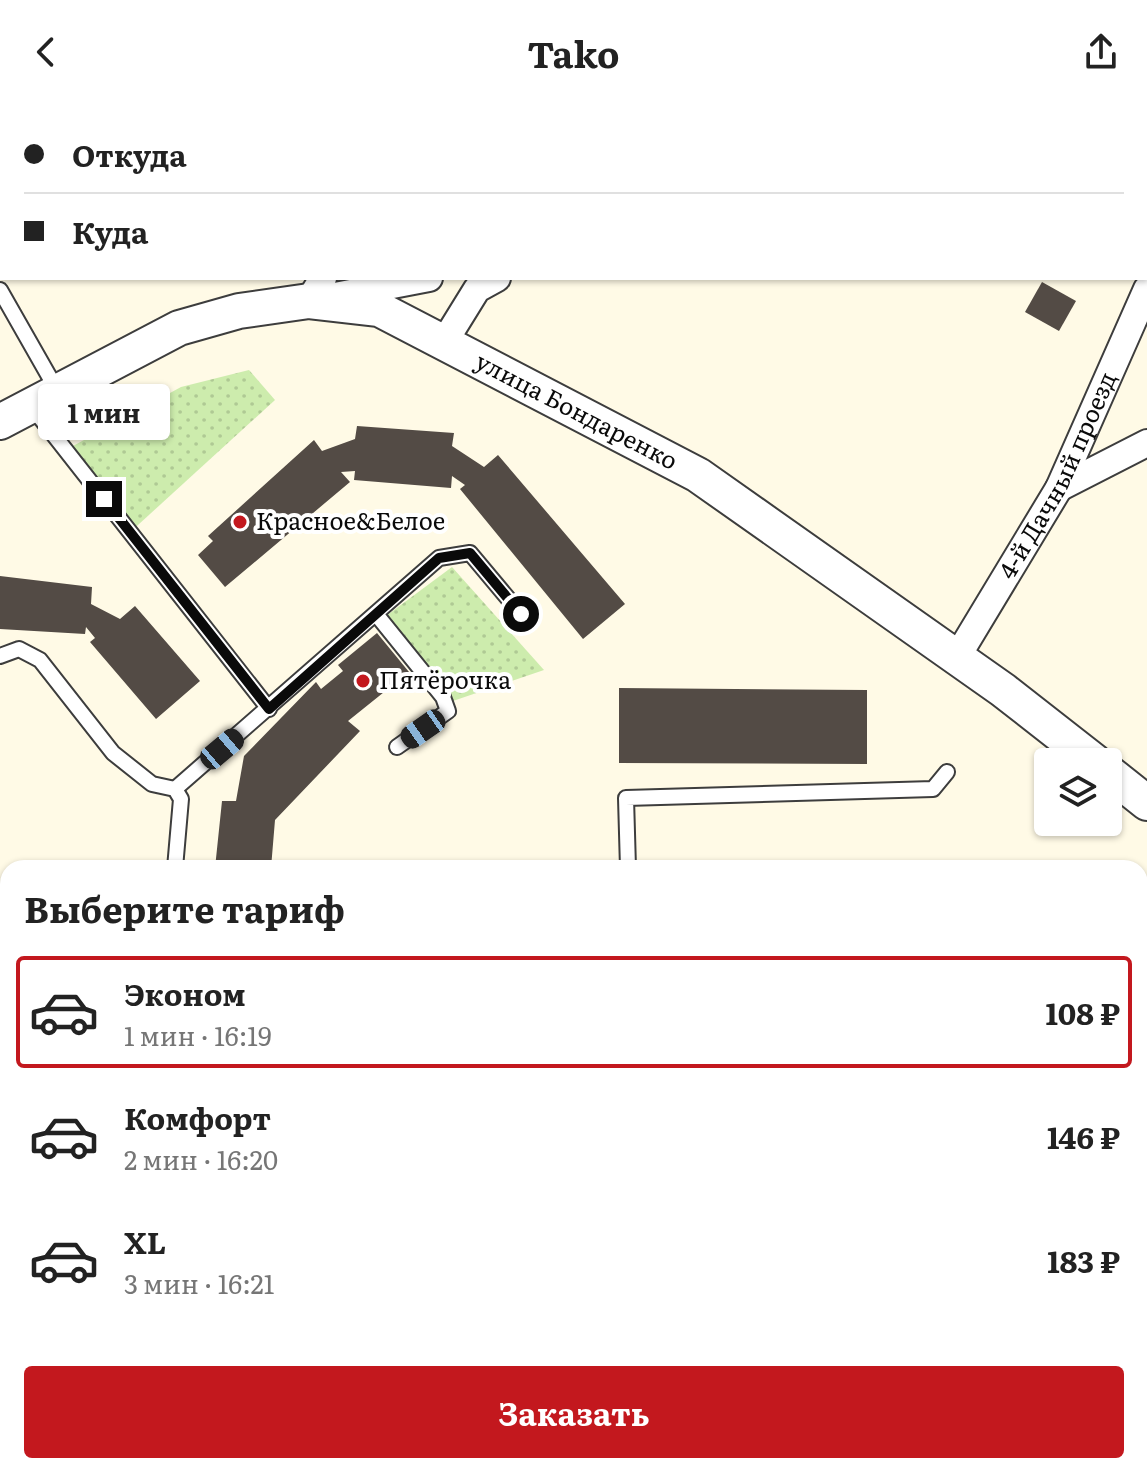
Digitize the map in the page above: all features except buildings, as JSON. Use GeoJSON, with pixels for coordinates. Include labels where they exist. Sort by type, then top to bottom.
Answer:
{"type":"FeatureCollection","features":[{"type":"Feature","properties":{"kind":"street"},"geometry":{"type":"LineString","coordinates":[[316,289],[408,280]]}},
{"type":"Feature","properties":{"kind":"street"},"geometry":{"type":"LineString","coordinates":[[443,344],[477,289],[493,280]]}},
{"type":"Feature","properties":{"kind":"street","name":"улица Бондаренко"},"geometry":{"type":"LineString","coordinates":[[0,422],[179,328],[316,289],[379,309],[698,475],[1003,690],[1077,748]]}},
{"type":"Feature","properties":{"kind":"street","name":"4-й Дачный проезд"},"geometry":{"type":"LineString","coordinates":[[957,657],[1059,488],[1147,289]]}},
{"type":"Feature","properties":{"kind":"street"},"geometry":{"type":"LineString","coordinates":[[1059,488],[1147,443]]}},
{"type":"Feature","properties":{"kind":"street"},"geometry":{"type":"LineString","coordinates":[[1122,783],[1147,803]]}},
{"type":"Feature","properties":{"kind":"lane"},"geometry":{"type":"LineString","coordinates":[[0,290],[44,399],[269,709]]}},
{"type":"Feature","properties":{"kind":"lane"},"geometry":{"type":"LineString","coordinates":[[175,789],[439,558],[470,553],[521,614]]}},
{"type":"Feature","properties":{"kind":"lane"},"geometry":{"type":"LineString","coordinates":[[376,614],[443,697],[448,711],[397,747]]}},
{"type":"Feature","properties":{"kind":"lane"},"geometry":{"type":"LineString","coordinates":[[0,656],[19,649],[40,660],[113,753],[152,784],[175,789],[181,799],[176,860]]}},
{"type":"Feature","properties":{"kind":"lane"},"geometry":{"type":"LineString","coordinates":[[628,860],[626,798],[933,789],[947,772]]}},
{"type":"Feature","properties":{"kind":"green space"},"geometry":{"type":"Polygon","coordinates":[[[249,370],[275,400],[127,535],[62,452],[181,387],[249,370]]]}},
{"type":"Feature","properties":{"kind":"green space"},"geometry":{"type":"Polygon","coordinates":[[[452,567],[544,670],[453,701],[386,616],[452,567]]]}},
{"type":"Feature","properties":{"kind":"place","name":"Красное&Белое"},"geometry":{"type":"Point","coordinates":[240,522]}},
{"type":"Feature","properties":{"kind":"place","name":"Пятёрочка"},"geometry":{"type":"Point","coordinates":[363,681]}},
{"type":"Feature","properties":{"kind":"route"},"geometry":{"type":"LineString","coordinates":[[104,499],[269,709],[439,558],[470,553],[521,614]]}}]}
